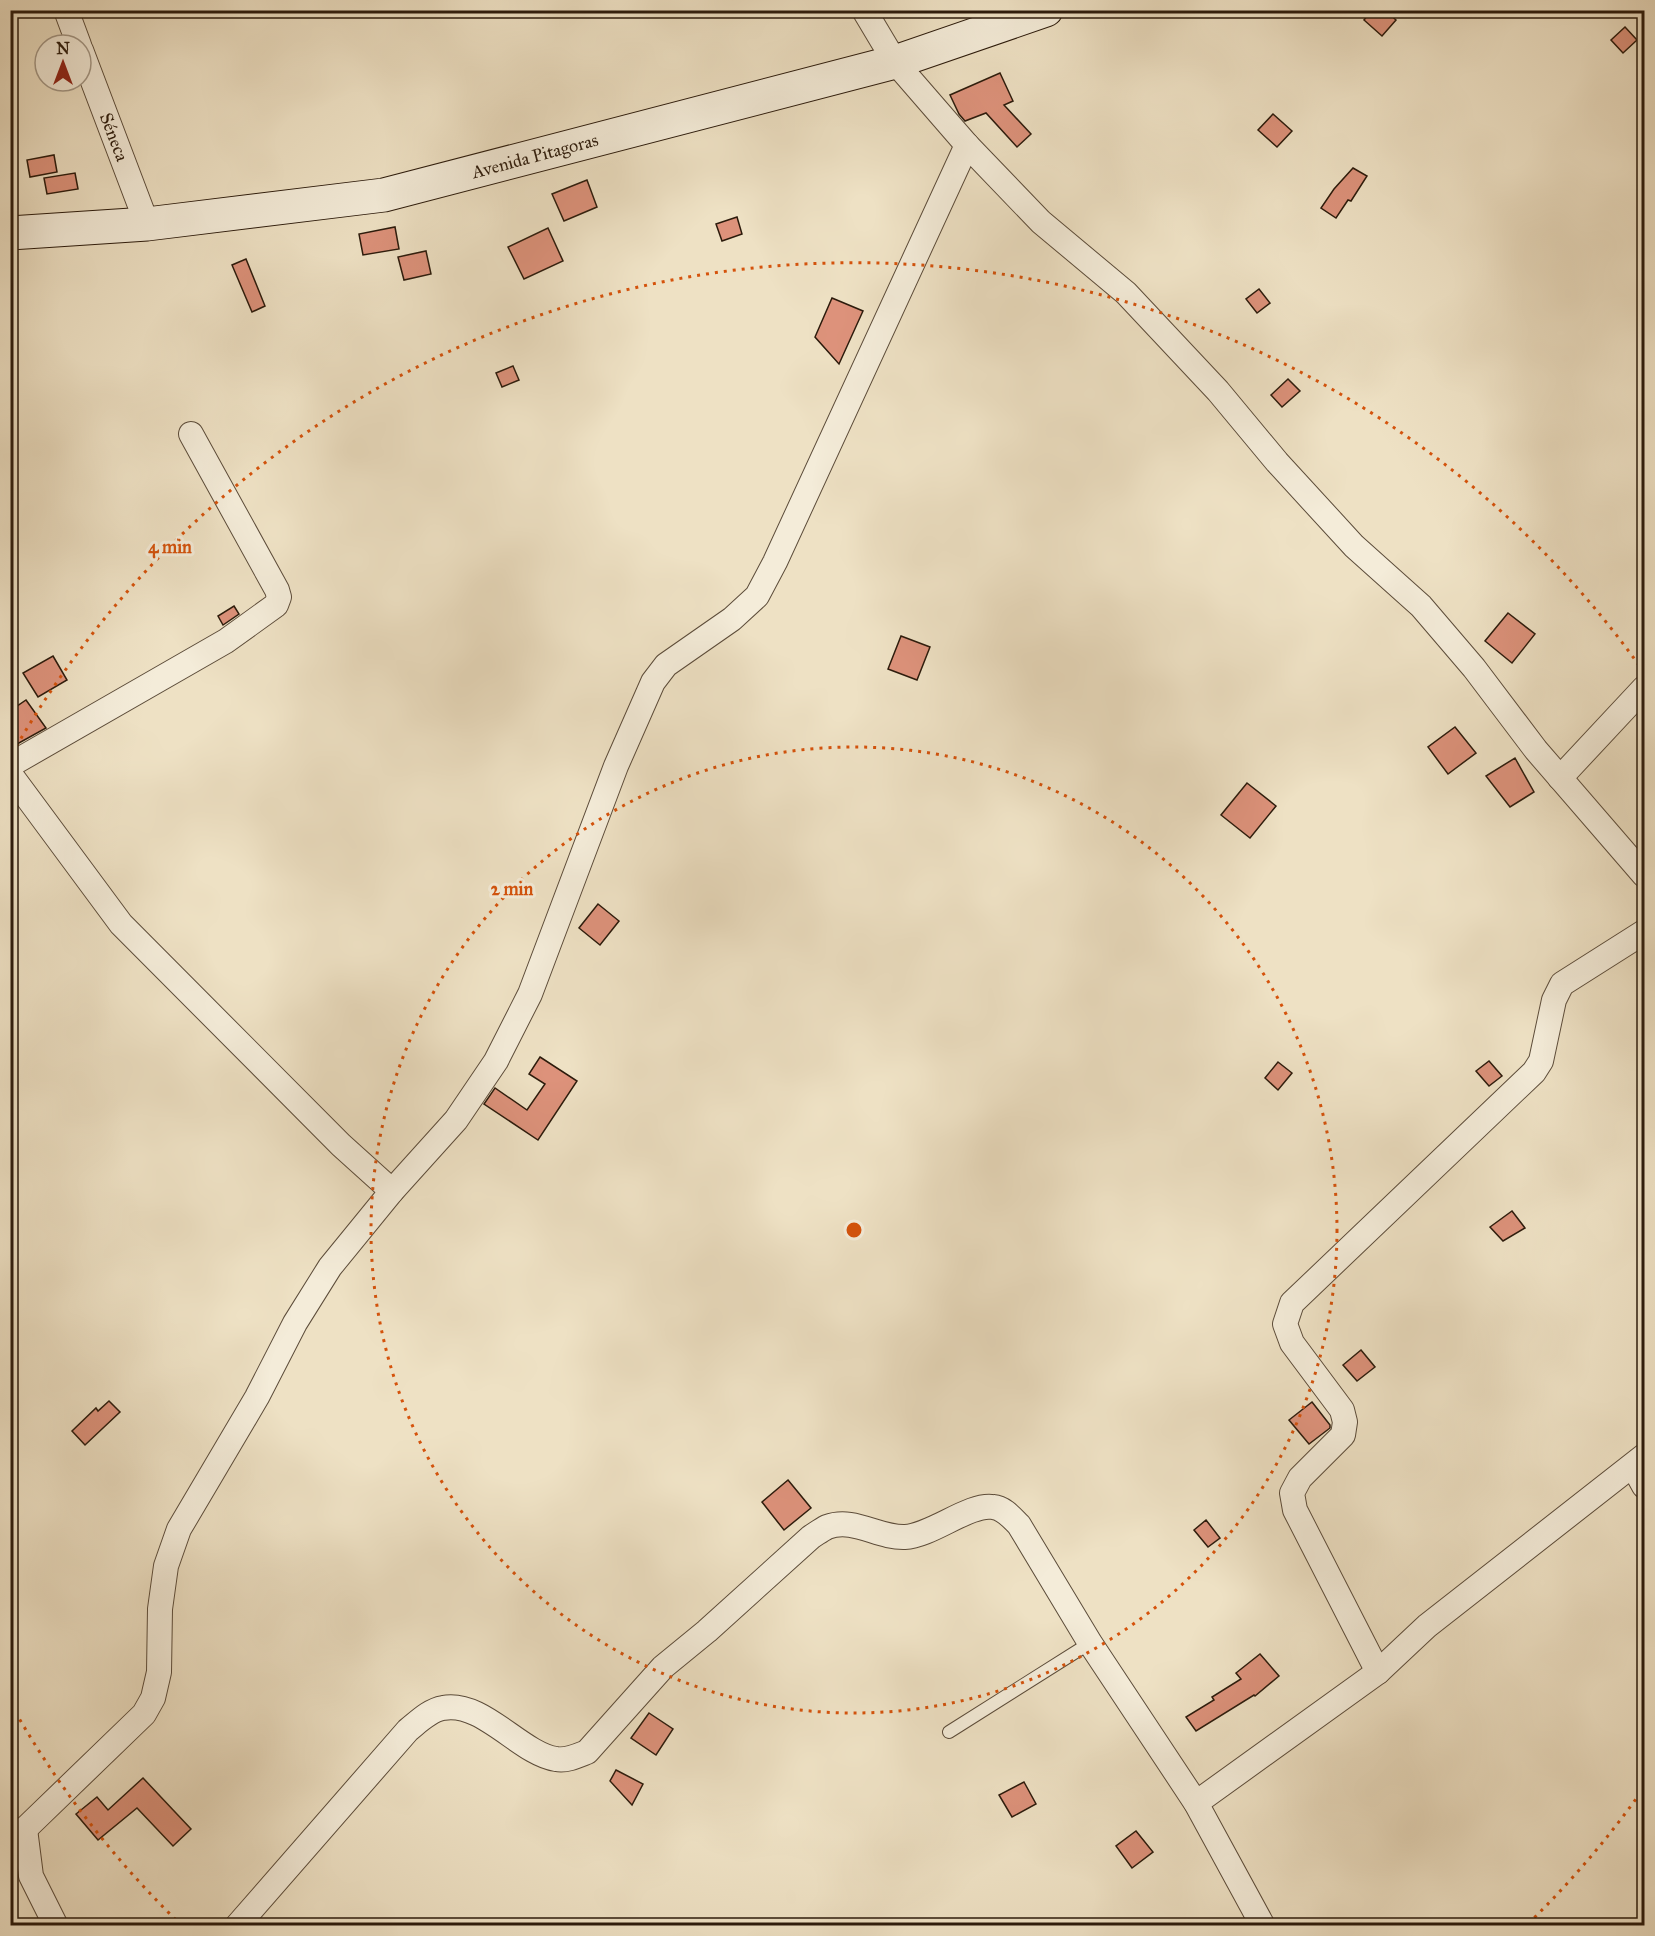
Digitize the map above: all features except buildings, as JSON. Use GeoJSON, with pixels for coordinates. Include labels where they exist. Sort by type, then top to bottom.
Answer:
{"type":"FeatureCollection","features":[{"type":"Feature","properties":{"kind":"main road","name":"Avenida Pitagoras"},"geometry":{"type":"LineString","coordinates":[[10,233],[147,224],[384,195],[895,62],[1046,10]]}},
{"type":"Feature","properties":{"kind":"street"},"geometry":{"type":"LineString","coordinates":[[66,10],[75,33]]}},
{"type":"Feature","properties":{"kind":"street"},"geometry":{"type":"LineString","coordinates":[[864,10],[895,62],[967,145],[1041,222],[1126,293],[1218,391],[1277,462],[1354,546],[1421,606],[1474,668],[1536,750],[1644,875]]}},
{"type":"Feature","properties":{"kind":"street","name":"Séneca"},"geometry":{"type":"LineString","coordinates":[[93,82],[147,224]]}},
{"type":"Feature","properties":{"kind":"street"},"geometry":{"type":"LineString","coordinates":[[56,1926],[31,1876],[18,1821],[144,1714],[153,1698],[159,1672],[160,1609],[166,1566],[179,1528],[257,1397],[295,1323],[330,1267],[392,1191],[456,1120],[496,1060],[530,994],[616,766],[653,682],[666,665],[732,619],[757,596],[775,562],[967,145]]}},
{"type":"Feature","properties":{"kind":"street"},"geometry":{"type":"LineString","coordinates":[[10,765],[226,641],[276,605],[279,597],[277,590],[191,434]]}},
{"type":"Feature","properties":{"kind":"street"},"geometry":{"type":"LineString","coordinates":[[1560,778],[1644,688]]}},
{"type":"Feature","properties":{"kind":"street"},"geometry":{"type":"LineString","coordinates":[[10,774],[122,924],[341,1145],[392,1191]]}},
{"type":"Feature","properties":{"kind":"street"},"geometry":{"type":"LineString","coordinates":[[1378,1672],[1295,1510],[1292,1493],[1300,1478],[1343,1435],[1346,1422],[1342,1410],[1292,1343],[1285,1324],[1292,1303],[1534,1072],[1542,1061],[1554,1000],[1562,984],[1644,932]]}},
{"type":"Feature","properties":{"kind":"street"},"geometry":{"type":"LineString","coordinates":[[1196,1803],[1378,1672],[1427,1626],[1640,1469]]}},
{"type":"Feature","properties":{"kind":"street"},"geometry":{"type":"LineString","coordinates":[[237,1926],[408,1730],[426,1716],[442,1708],[461,1707],[490,1721],[544,1756],[557,1760],[571,1759],[587,1752],[663,1667],[724,1616],[811,1536],[827,1527],[843,1524],[905,1537],[920,1534],[978,1508],[992,1506],[1006,1512],[1019,1525],[1090,1643],[1196,1803],[1263,1926]]}},
{"type":"Feature","properties":{"kind":"lane"},"geometry":{"type":"LineString","coordinates":[[949,1732],[1090,1643]]}}]}
